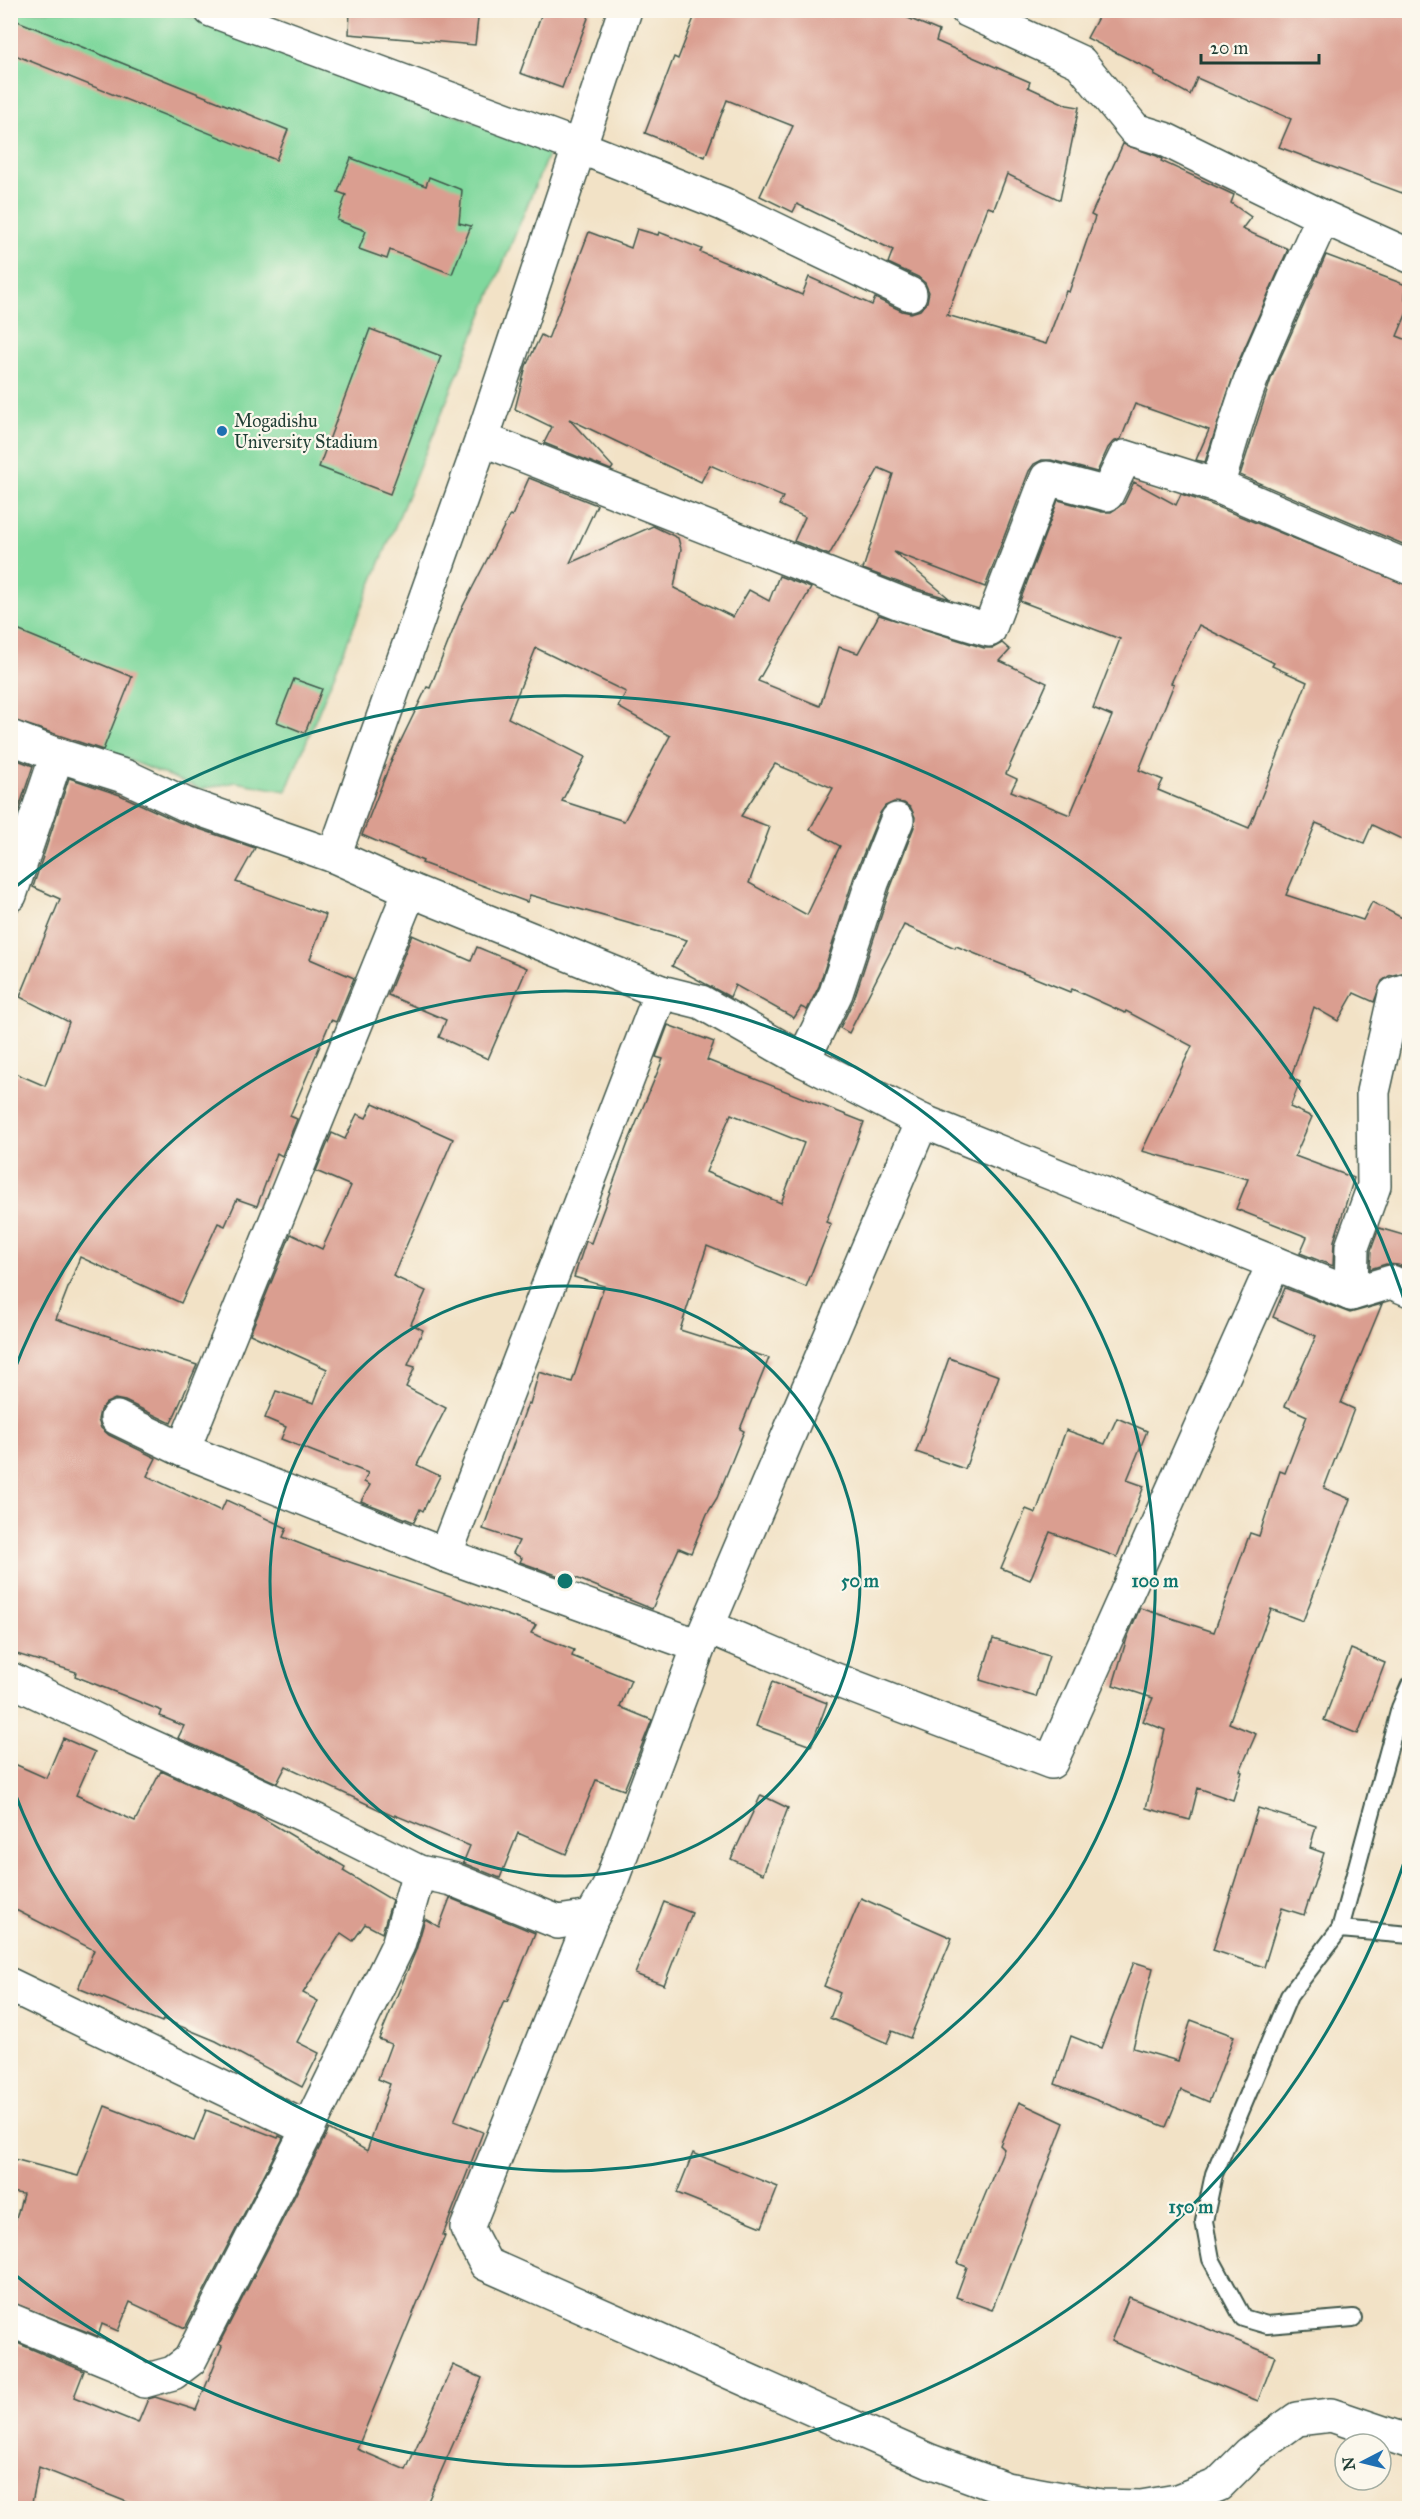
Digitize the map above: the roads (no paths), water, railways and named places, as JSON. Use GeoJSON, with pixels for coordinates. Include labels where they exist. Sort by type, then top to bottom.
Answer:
{"type":"FeatureCollection","features":[{"type":"Feature","properties":{"kind":"street"},"geometry":{"type":"LineString","coordinates":[[211,10],[580,147],[723,204],[910,294]]}},
{"type":"Feature","properties":{"kind":"street"},"geometry":{"type":"LineString","coordinates":[[334,856],[482,439],[625,10]]}},
{"type":"Feature","properties":{"kind":"street"},"geometry":{"type":"LineString","coordinates":[[966,10],[1080,62],[1135,130],[1164,139],[1323,217],[1410,256]]}},
{"type":"Feature","properties":{"kind":"street"},"geometry":{"type":"LineString","coordinates":[[1217,486],[1254,374],[1279,312],[1323,217]]}},
{"type":"Feature","properties":{"kind":"street"},"geometry":{"type":"LineString","coordinates":[[482,439],[905,605],[989,630],[1047,478],[1107,494],[1125,457],[1217,486],[1410,568]]}},
{"type":"Feature","properties":{"kind":"street"},"geometry":{"type":"LineString","coordinates":[[10,737],[57,755],[128,777],[185,804],[334,856],[410,890],[662,992],[701,1002],[803,1060],[922,1122],[1352,1294],[1391,1282],[1410,1290]]}},
{"type":"Feature","properties":{"kind":"street"},"geometry":{"type":"LineString","coordinates":[[10,895],[57,755]]}},
{"type":"Feature","properties":{"kind":"street"},"geometry":{"type":"LineString","coordinates":[[803,1060],[836,993],[872,883],[897,820]]}},
{"type":"Feature","properties":{"kind":"street"},"geometry":{"type":"LineString","coordinates":[[183,1450],[410,890]]}},
{"type":"Feature","properties":{"kind":"street"},"geometry":{"type":"LineString","coordinates":[[1352,1294],[1352,1247],[1374,1186],[1373,1092],[1395,994],[1410,989]]}},
{"type":"Feature","properties":{"kind":"street"},"geometry":{"type":"LineString","coordinates":[[445,1555],[662,992]]}},
{"type":"Feature","properties":{"kind":"street"},"geometry":{"type":"LineString","coordinates":[[922,1122],[704,1637],[609,1887],[592,1917],[467,2228],[486,2264],[930,2461],[1006,2489],[1101,2506],[1141,2507],[1177,2501],[1218,2486],[1250,2453],[1297,2419],[1320,2416],[1331,2415],[1410,2442]]}},
{"type":"Feature","properties":{"kind":"street"},"geometry":{"type":"LineString","coordinates":[[117,1418],[183,1450],[445,1555],[815,1672],[1051,1762],[1274,1263]]}},
{"type":"Feature","properties":{"kind":"street"},"geometry":{"type":"LineString","coordinates":[[10,1679],[135,1739],[318,1821],[419,1872],[452,1879],[558,1922],[592,1917]]}},
{"type":"Feature","properties":{"kind":"street"},"geometry":{"type":"LineString","coordinates":[[10,2320],[120,2365],[144,2381],[173,2373],[190,2360],[308,2129],[398,1945],[419,1872]]}},
{"type":"Feature","properties":{"kind":"street"},"geometry":{"type":"LineString","coordinates":[[10,1985],[308,2129]]}},
{"type":"Feature","properties":{"kind":"lane"},"geometry":{"type":"LineString","coordinates":[[1353,2318],[1267,2325],[1243,2318],[1211,2259],[1204,2221],[1214,2174],[1289,1996],[1340,1929],[1400,1708],[1410,1685]]}},
{"type":"Feature","properties":{"kind":"lane"},"geometry":{"type":"LineString","coordinates":[[1340,1929],[1410,1935]]}},
{"type":"Feature","properties":{"kind":"place","name":"Mogadishu University Stadium"},"geometry":{"type":"Point","coordinates":[222,431]}}]}
